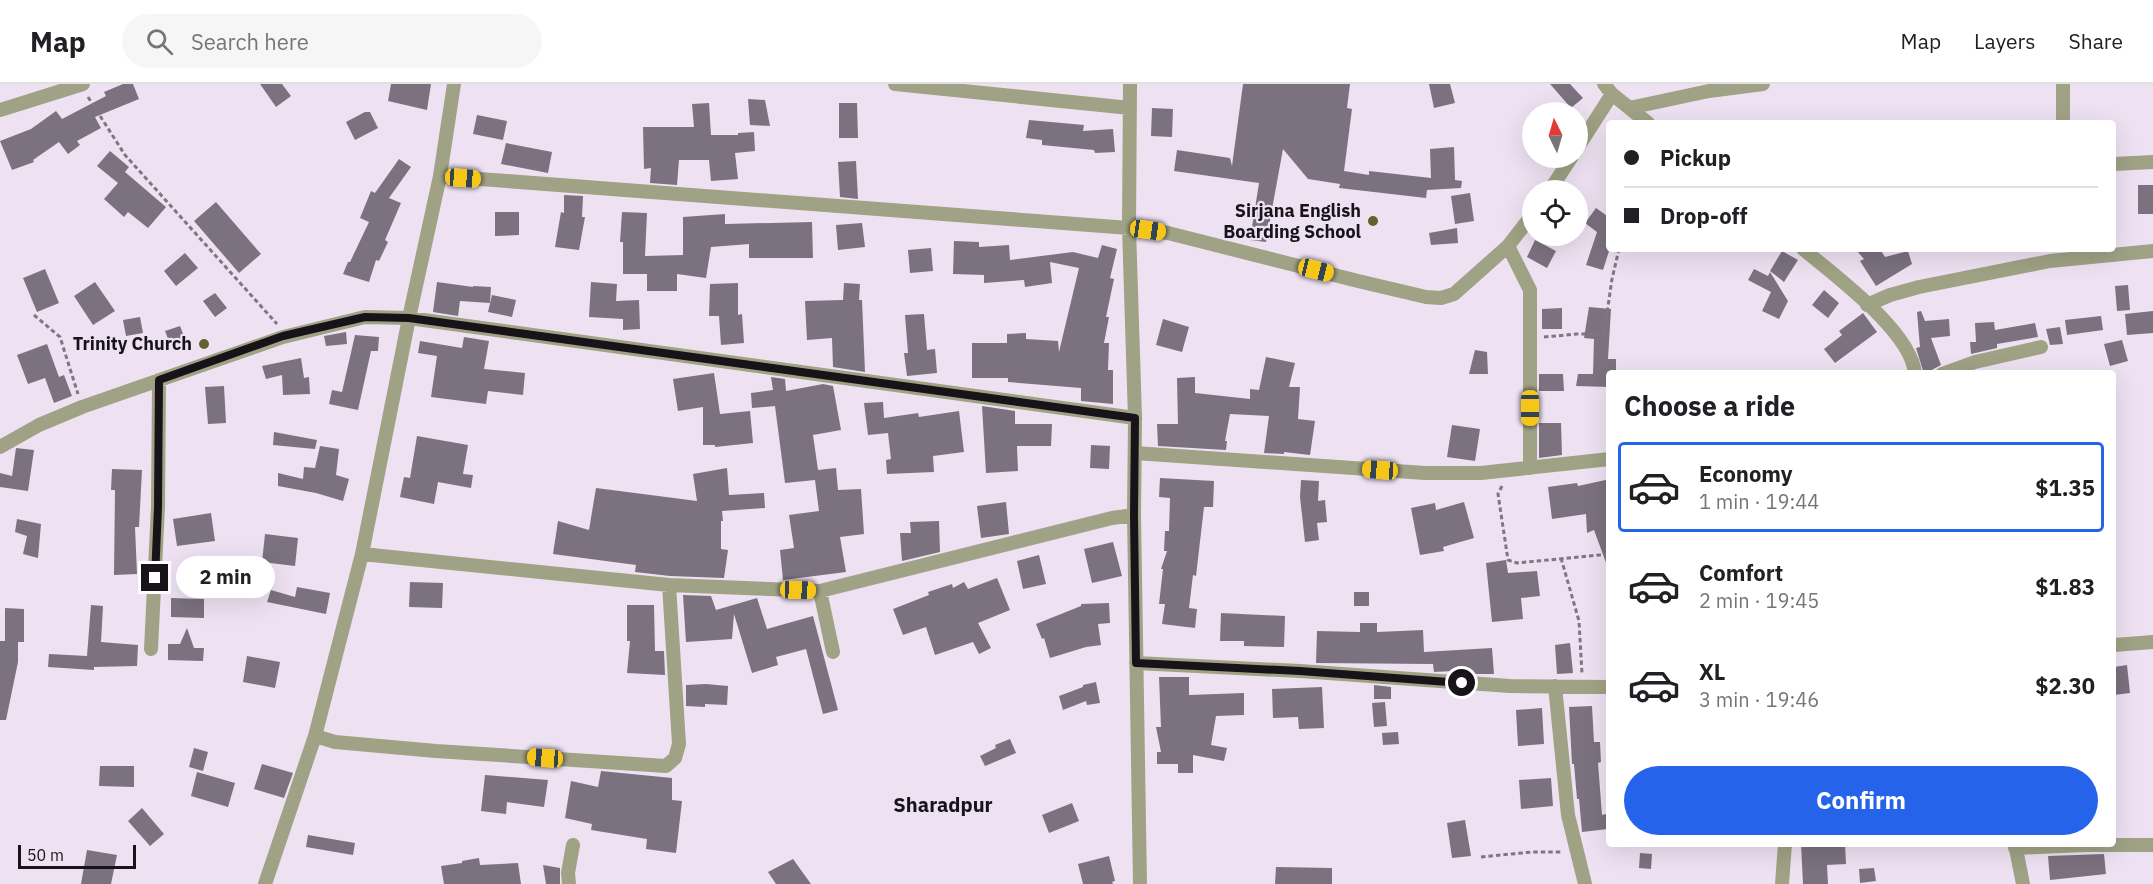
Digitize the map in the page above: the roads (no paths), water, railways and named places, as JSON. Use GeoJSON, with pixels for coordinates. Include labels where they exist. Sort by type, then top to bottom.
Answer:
{"type":"FeatureCollection","features":[{"type":"Feature","properties":{"kind":"street"},"geometry":{"type":"LineString","coordinates":[[0,110],[81,84]]}},
{"type":"Feature","properties":{"kind":"street"},"geometry":{"type":"LineString","coordinates":[[265,884],[315,736],[362,554],[440,176],[454,84]]}},
{"type":"Feature","properties":{"kind":"street"},"geometry":{"type":"LineString","coordinates":[[895,84],[1130,108]]}},
{"type":"Feature","properties":{"kind":"street"},"geometry":{"type":"LineString","coordinates":[[1130,84],[1129,228],[1135,418],[1134,515],[1140,884]]}},
{"type":"Feature","properties":{"kind":"street"},"geometry":{"type":"LineString","coordinates":[[1629,108],[1709,91],[1763,84]]}},
{"type":"Feature","properties":{"kind":"street"},"geometry":{"type":"LineString","coordinates":[[2063,84],[2063,120]]}},
{"type":"Feature","properties":{"kind":"street"},"geometry":{"type":"LineString","coordinates":[[1588,128],[1608,89],[1644,120]]}},
{"type":"Feature","properties":{"kind":"street"},"geometry":{"type":"LineString","coordinates":[[2116,164],[2153,162]]}},
{"type":"Feature","properties":{"kind":"street"},"geometry":{"type":"LineString","coordinates":[[440,176],[1129,228],[1168,233],[1358,281],[1426,297],[1441,298],[1454,294],[1508,246],[1522,228]]}},
{"type":"Feature","properties":{"kind":"street"},"geometry":{"type":"LineString","coordinates":[[1508,246],[1530,290],[1530,468]]}},
{"type":"Feature","properties":{"kind":"street"},"geometry":{"type":"LineString","coordinates":[[1867,305],[1890,295],[1919,287],[2050,261],[2153,251]]}},
{"type":"Feature","properties":{"kind":"street"},"geometry":{"type":"LineString","coordinates":[[1806,252],[1899,336],[1916,370]]}},
{"type":"Feature","properties":{"kind":"street"},"geometry":{"type":"LineString","coordinates":[[0,447],[39,425],[82,406],[283,336],[365,317],[409,318],[1135,418]]}},
{"type":"Feature","properties":{"kind":"street"},"geometry":{"type":"LineString","coordinates":[[1953,370],[1975,362],[2041,347]]}},
{"type":"Feature","properties":{"kind":"street"},"geometry":{"type":"LineString","coordinates":[[151,649],[158,507],[159,380]]}},
{"type":"Feature","properties":{"kind":"street"},"geometry":{"type":"LineString","coordinates":[[1135,453],[1425,473],[1480,473],[1606,459]]}},
{"type":"Feature","properties":{"kind":"street"},"geometry":{"type":"LineString","coordinates":[[362,554],[669,585],[820,591],[1112,518],[1134,515]]}},
{"type":"Feature","properties":{"kind":"street"},"geometry":{"type":"LineString","coordinates":[[315,736],[335,742],[436,751],[666,766],[675,758],[679,744],[669,585]]}},
{"type":"Feature","properties":{"kind":"street"},"geometry":{"type":"LineString","coordinates":[[820,591],[833,652]]}},
{"type":"Feature","properties":{"kind":"street"},"geometry":{"type":"LineString","coordinates":[[2116,645],[2153,642]]}},
{"type":"Feature","properties":{"kind":"street"},"geometry":{"type":"LineString","coordinates":[[1136,663],[1300,671],[1510,686],[1606,687]]}},
{"type":"Feature","properties":{"kind":"street"},"geometry":{"type":"LineString","coordinates":[[1555,686],[1568,815],[1585,884]]}},
{"type":"Feature","properties":{"kind":"street"},"geometry":{"type":"LineString","coordinates":[[569,884],[568,873],[573,845]]}},
{"type":"Feature","properties":{"kind":"street"},"geometry":{"type":"LineString","coordinates":[[2116,845],[2153,845]]}},
{"type":"Feature","properties":{"kind":"street"},"geometry":{"type":"LineString","coordinates":[[1782,884],[1785,847]]}},
{"type":"Feature","properties":{"kind":"street"},"geometry":{"type":"LineString","coordinates":[[2015,847],[2023,884]]}},
{"type":"Feature","properties":{"kind":"place","name":"Sirjana English Boarding School"},"geometry":{"type":"Point","coordinates":[1373,221]}},
{"type":"Feature","properties":{"kind":"place","name":"Trinity Church"},"geometry":{"type":"Point","coordinates":[204,344]}},
{"type":"Feature","properties":{"kind":"district","name":"Sharadpur"},"geometry":{"type":"Point","coordinates":[943,805]}}]}
